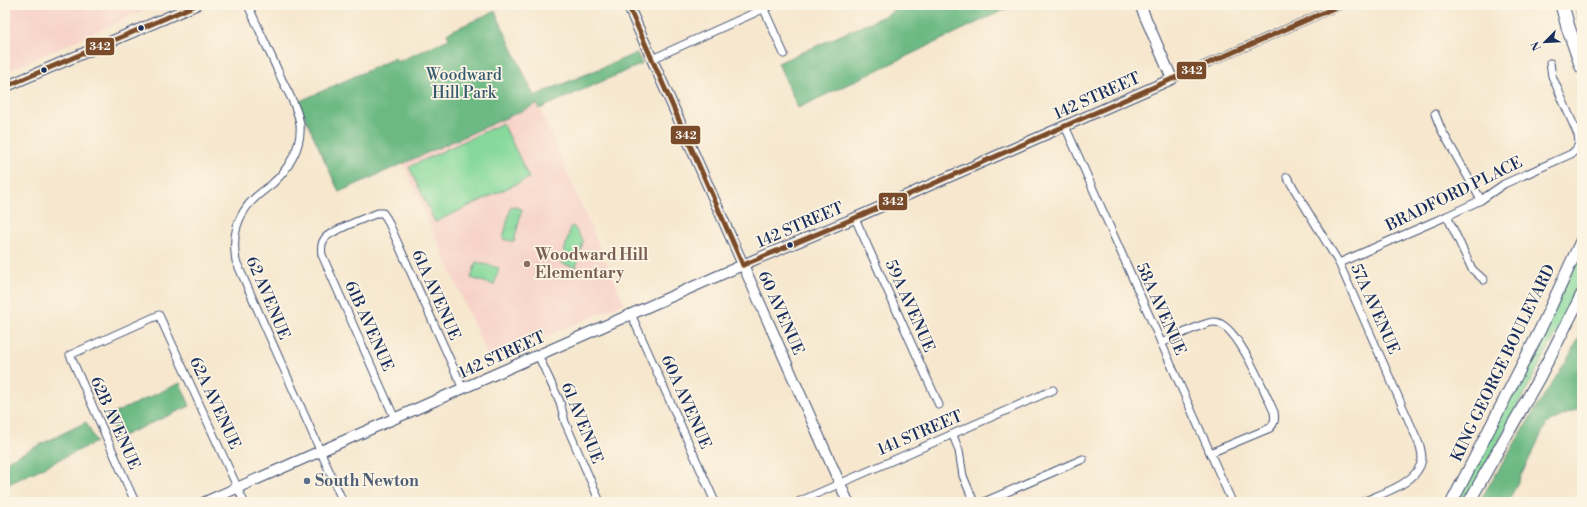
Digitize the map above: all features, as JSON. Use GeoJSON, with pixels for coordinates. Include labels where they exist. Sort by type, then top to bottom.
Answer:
{"type":"FeatureCollection","features":[{"type":"Feature","properties":{"kind":"highway"},"geometry":{"type":"LineString","coordinates":[[1562,5],[1568,28],[1582,67]]}},
{"type":"Feature","properties":{"kind":"main road","name":"KING GEORGE BOULEVARD"},"geometry":{"type":"LineString","coordinates":[[1452,502],[1540,330],[1582,239]]}},
{"type":"Feature","properties":{"kind":"main road","name":"KING GEORGE BOULEVARD"},"geometry":{"type":"LineString","coordinates":[[1469,502],[1539,378],[1582,294]]}},
{"type":"Feature","properties":{"kind":"street"},"geometry":{"type":"LineString","coordinates":[[6,87],[196,5]]}},
{"type":"Feature","properties":{"kind":"street","name":"62 AVENUE"},"geometry":{"type":"LineString","coordinates":[[248,5],[293,103],[300,125],[299,137],[289,164],[271,185],[253,199],[244,211],[239,222],[235,238],[236,261],[342,502]]}},
{"type":"Feature","properties":{"kind":"street","name":"60 AVENUE"},"geometry":{"type":"LineString","coordinates":[[628,5],[848,502]]}},
{"type":"Feature","properties":{"kind":"street"},"geometry":{"type":"LineString","coordinates":[[652,59],[763,7],[772,5]]}},
{"type":"Feature","properties":{"kind":"street"},"geometry":{"type":"LineString","coordinates":[[1140,5],[1172,79]]}},
{"type":"Feature","properties":{"kind":"street","name":"142 STREET"},"geometry":{"type":"LineString","coordinates":[[205,502],[743,265],[856,218],[1341,5]]}},
{"type":"Feature","properties":{"kind":"street"},"geometry":{"type":"LineString","coordinates":[[763,7],[784,54]]}},
{"type":"Feature","properties":{"kind":"street","name":"BRADFORD PLACE"},"geometry":{"type":"LineString","coordinates":[[1339,263],[1447,216],[1481,200],[1504,184],[1571,154],[1578,147],[1578,135],[1552,76],[1550,63]]}},
{"type":"Feature","properties":{"kind":"street"},"geometry":{"type":"LineString","coordinates":[[1435,114],[1441,129],[1481,200]]}},
{"type":"Feature","properties":{"kind":"street","name":"58A AVENUE"},"geometry":{"type":"LineString","coordinates":[[1065,126],[1232,502]]}},
{"type":"Feature","properties":{"kind":"street","name":"57A AVENUE"},"geometry":{"type":"LineString","coordinates":[[1287,177],[1339,263],[1420,446],[1422,459],[1417,471],[1406,482],[1362,502]]}},
{"type":"Feature","properties":{"kind":"street","name":"61A AVENUE"},"geometry":{"type":"LineString","coordinates":[[322,244],[326,237],[375,214],[383,214],[387,219],[463,389]]}},
{"type":"Feature","properties":{"kind":"street"},"geometry":{"type":"LineString","coordinates":[[1447,216],[1472,269],[1484,280]]}},
{"type":"Feature","properties":{"kind":"street","name":"59A AVENUE"},"geometry":{"type":"LineString","coordinates":[[856,218],[939,405]]}},
{"type":"Feature","properties":{"kind":"street","name":"61B AVENUE"},"geometry":{"type":"LineString","coordinates":[[322,244],[322,255],[394,419]]}},
{"type":"Feature","properties":{"kind":"street","name":"60A AVENUE"},"geometry":{"type":"LineString","coordinates":[[631,314],[715,502]]}},
{"type":"Feature","properties":{"kind":"street","name":"62B AVENUE"},"geometry":{"type":"LineString","coordinates":[[135,502],[70,355],[159,315]]}},
{"type":"Feature","properties":{"kind":"street","name":"62A AVENUE"},"geometry":{"type":"LineString","coordinates":[[159,315],[244,502]]}},
{"type":"Feature","properties":{"kind":"street"},"geometry":{"type":"LineString","coordinates":[[1161,343],[1210,322],[1221,323],[1227,327],[1249,358],[1274,412],[1274,424],[1270,428],[1210,454]]}},
{"type":"Feature","properties":{"kind":"street","name":"61 AVENUE"},"geometry":{"type":"LineString","coordinates":[[538,355],[560,402],[565,422],[600,502]]}},
{"type":"Feature","properties":{"kind":"street","name":"141 STREET"},"geometry":{"type":"LineString","coordinates":[[798,502],[1053,390]]}},
{"type":"Feature","properties":{"kind":"street"},"geometry":{"type":"LineString","coordinates":[[953,435],[959,451],[963,476],[974,502]]}},
{"type":"Feature","properties":{"kind":"street"},"geometry":{"type":"LineString","coordinates":[[984,502],[1083,459]]}},
{"type":"Feature","properties":{"kind":"shaded area"},"geometry":{"type":"Polygon","coordinates":[[[5,5],[156,5],[5,72],[5,5]]]}},
{"type":"Feature","properties":{"kind":"shaded area","name":"Woodward Hill Elementary"},"geometry":{"type":"Polygon","coordinates":[[[537,103],[624,303],[490,361],[403,163],[537,103]]]}},
{"type":"Feature","properties":{"kind":"green space"},"geometry":{"type":"Polygon","coordinates":[[[890,5],[1014,5],[798,108],[778,63],[893,12],[890,5]]]}},
{"type":"Feature","properties":{"kind":"green space"},"geometry":{"type":"Polygon","coordinates":[[[1574,5],[1582,5],[1582,34],[1574,5]]]}},
{"type":"Feature","properties":{"kind":"green space","name":"Woodward Hill Park"},"geometry":{"type":"Polygon","coordinates":[[[495,11],[534,96],[637,53],[642,64],[539,109],[537,104],[339,192],[298,102],[395,58],[397,62],[449,39],[447,33],[495,11]]]}},
{"type":"Feature","properties":{"kind":"green space"},"geometry":{"type":"Polygon","coordinates":[[[503,123],[529,178],[435,222],[409,167],[503,123]]]}},
{"type":"Feature","properties":{"kind":"green space"},"geometry":{"type":"Polygon","coordinates":[[[511,206],[522,209],[514,242],[503,239],[511,206]]]}},
{"type":"Feature","properties":{"kind":"green space"},"geometry":{"type":"Polygon","coordinates":[[[571,226],[574,227],[583,241],[576,268],[561,263],[571,226]]]}},
{"type":"Feature","properties":{"kind":"green space"},"geometry":{"type":"Polygon","coordinates":[[[1582,251],[1582,277],[1556,334],[1466,502],[1457,502],[1582,251]]]}},
{"type":"Feature","properties":{"kind":"green space"},"geometry":{"type":"Polygon","coordinates":[[[476,262],[499,268],[494,285],[471,278],[476,262]]]}},
{"type":"Feature","properties":{"kind":"green space"},"geometry":{"type":"Polygon","coordinates":[[[1582,332],[1582,407],[1547,423],[1508,502],[1479,502],[1567,360],[1582,332]]]}},
{"type":"Feature","properties":{"kind":"green space"},"geometry":{"type":"Polygon","coordinates":[[[180,383],[190,406],[118,438],[108,416],[180,383]]]}},
{"type":"Feature","properties":{"kind":"green space"},"geometry":{"type":"Polygon","coordinates":[[[86,422],[96,442],[5,486],[5,462],[86,422]]]}},
{"type":"Feature","properties":{"kind":"transit line","name":"342"},"geometry":{"type":"LineString","coordinates":[[5,89],[7,86],[196,5]]}},
{"type":"Feature","properties":{"kind":"transit line","name":"342"},"geometry":{"type":"LineString","coordinates":[[628,5],[743,265]]}},
{"type":"Feature","properties":{"kind":"transit line","name":"342"},"geometry":{"type":"LineString","coordinates":[[743,265],[855,218],[1341,5]]}},
{"type":"Feature","properties":{"kind":"place","name":"Woodward Hill Elementary"},"geometry":{"type":"Point","coordinates":[527,264]}},
{"type":"Feature","properties":{"kind":"place","name":"South Newton"},"geometry":{"type":"Point","coordinates":[307,481]}}]}
